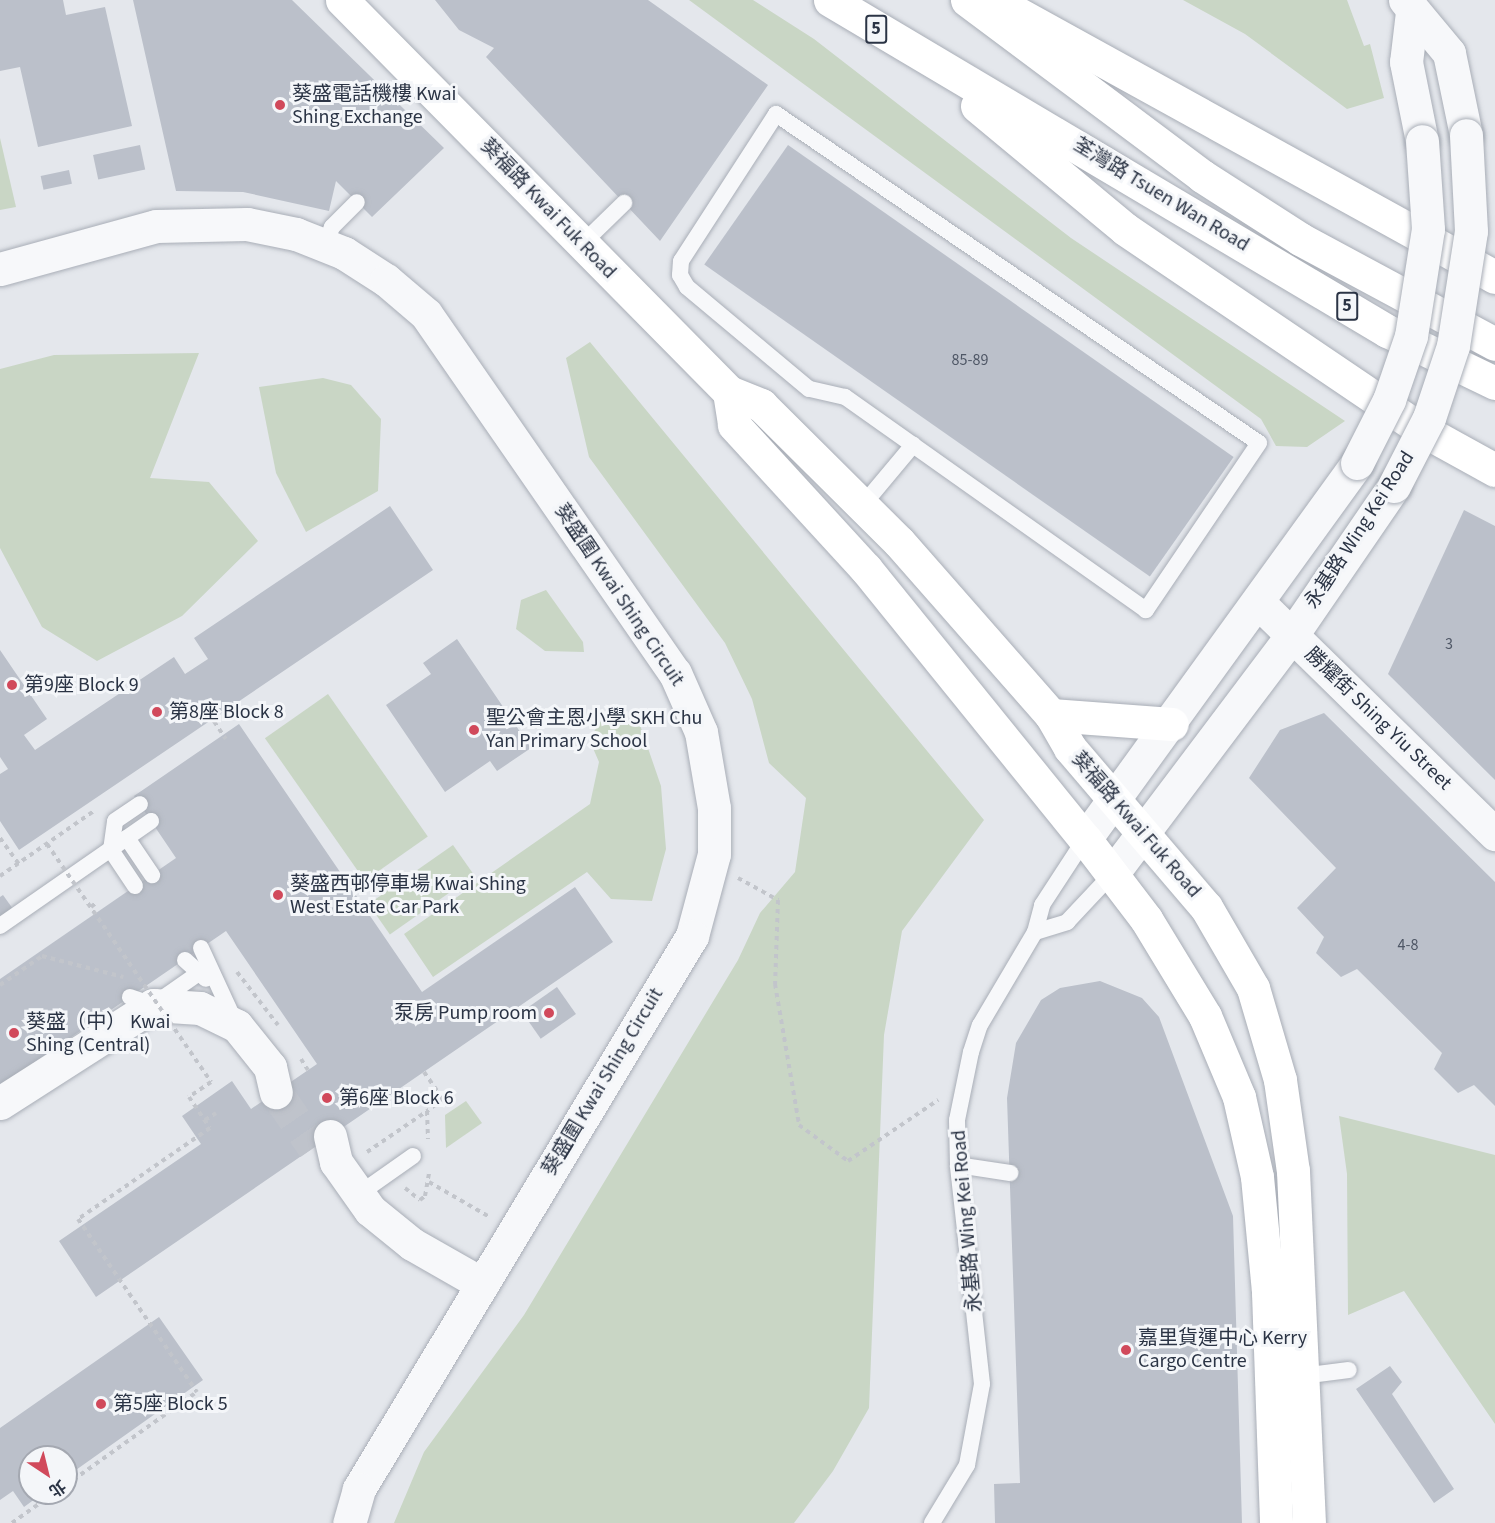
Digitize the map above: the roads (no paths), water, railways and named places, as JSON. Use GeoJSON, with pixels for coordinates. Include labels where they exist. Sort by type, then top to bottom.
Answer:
{"type":"FeatureCollection","features":[{"type":"Feature","properties":{"kind":"main road","name":"葵福路 Kwai Fuk Road"},"geometry":{"type":"LineString","coordinates":[[342,0],[729,392],[761,405],[861,506],[1052,715],[1070,748],[1193,887],[1234,953],[1269,1033],[1293,1171],[1309,1523]]}},
{"type":"Feature","properties":{"kind":"main road","name":"荃灣路 Tsuen Wan Road"},"geometry":{"type":"LineString","coordinates":[[830,0],[922,58],[1142,181],[1387,331],[1495,383]]}},
{"type":"Feature","properties":{"kind":"main road","name":"荃灣路 Tsuen Wan Road"},"geometry":{"type":"LineString","coordinates":[[967,0],[1202,176],[1300,239],[1495,344]]}},
{"type":"Feature","properties":{"kind":"main road"},"geometry":{"type":"LineString","coordinates":[[993,0],[1495,277]]}},
{"type":"Feature","properties":{"kind":"main road"},"geometry":{"type":"LineString","coordinates":[[922,58],[1125,229],[1417,427],[1495,470]]}},
{"type":"Feature","properties":{"kind":"main road"},"geometry":{"type":"LineString","coordinates":[[729,392],[734,425],[866,569],[1085,839],[1188,980],[1223,1054],[1250,1140],[1266,1255],[1276,1523]]}},
{"type":"Feature","properties":{"kind":"main road"},"geometry":{"type":"LineString","coordinates":[[1052,715],[1172,724]]}},
{"type":"Feature","properties":{"kind":"street","name":"永基路 Wing Kei Road"},"geometry":{"type":"LineString","coordinates":[[1112,874],[1146,833],[1292,635],[1394,486],[1429,418],[1453,346],[1472,231],[1466,135],[1449,53],[1408,6]]}},
{"type":"Feature","properties":{"kind":"street","name":"永基路 Wing Kei Road"},"geometry":{"type":"LineString","coordinates":[[1085,839],[1260,604],[1357,463],[1389,400],[1411,336],[1428,229],[1422,141],[1406,62],[1408,6]]}},
{"type":"Feature","properties":{"kind":"street","name":"葵盛圍 Kwai Shing Circuit"},"geometry":{"type":"LineString","coordinates":[[0,269],[188,223],[247,224],[325,246],[386,280],[426,314],[675,673],[701,732],[709,770],[714,854],[692,936],[359,1489],[349,1523]]}},
{"type":"Feature","properties":{"kind":"street","name":"勝耀街 Shing Yiu Street"},"geometry":{"type":"LineString","coordinates":[[1260,604],[1495,834]]}},
{"type":"Feature","properties":{"kind":"street"},"geometry":{"type":"LineString","coordinates":[[0,1103],[141,1001],[200,1008],[237,1026],[279,1080]]}},
{"type":"Feature","properties":{"kind":"street"},"geometry":{"type":"LineString","coordinates":[[337,1150],[359,1194],[392,1229],[482,1284]]}},
{"type":"Feature","properties":{"kind":"lane"},"geometry":{"type":"LineString","coordinates":[[776,114],[1259,443],[1146,610],[913,445],[845,397],[809,389],[680,275],[681,261],[776,114]]}},
{"type":"Feature","properties":{"kind":"lane"},"geometry":{"type":"LineString","coordinates":[[325,246],[332,227],[357,202]]}},
{"type":"Feature","properties":{"kind":"lane"},"geometry":{"type":"LineString","coordinates":[[582,244],[624,203]]}},
{"type":"Feature","properties":{"kind":"lane"},"geometry":{"type":"LineString","coordinates":[[861,506],[913,445]]}},
{"type":"Feature","properties":{"kind":"lane"},"geometry":{"type":"LineString","coordinates":[[135,886],[111,850],[115,821],[140,804]]}},
{"type":"Feature","properties":{"kind":"lane"},"geometry":{"type":"LineString","coordinates":[[0,926],[151,821]]}},
{"type":"Feature","properties":{"kind":"lane"},"geometry":{"type":"LineString","coordinates":[[127,838],[152,875]]}},
{"type":"Feature","properties":{"kind":"lane","name":"永基路 Wing Kei Road"},"geometry":{"type":"LineString","coordinates":[[932,1523],[967,1465],[982,1384],[958,1165],[957,1120],[980,1025],[1035,932],[1041,905],[1085,839]]}},
{"type":"Feature","properties":{"kind":"lane","name":"永基路 Wing Kei Road"},"geometry":{"type":"LineString","coordinates":[[1035,932],[1067,922],[1112,874]]}},
{"type":"Feature","properties":{"kind":"lane"},"geometry":{"type":"LineString","coordinates":[[201,948],[212,963],[212,982],[237,1026]]}},
{"type":"Feature","properties":{"kind":"lane"},"geometry":{"type":"LineString","coordinates":[[185,960],[196,975],[212,982]]}},
{"type":"Feature","properties":{"kind":"lane"},"geometry":{"type":"LineString","coordinates":[[141,1001],[196,975]]}},
{"type":"Feature","properties":{"kind":"lane"},"geometry":{"type":"LineString","coordinates":[[359,1194],[413,1156]]}},
{"type":"Feature","properties":{"kind":"lane"},"geometry":{"type":"LineString","coordinates":[[958,1165],[1010,1173]]}},
{"type":"Feature","properties":{"kind":"lane"},"geometry":{"type":"LineString","coordinates":[[1302,1376],[1349,1370]]}},
{"type":"Feature","properties":{"kind":"tunnel"},"geometry":{"type":"LineString","coordinates":[[276,1092],[314,1147]]}},
{"type":"Feature","properties":{"kind":"place","name":"葵盛電話機樓 Kwai Shing Exchange"},"geometry":{"type":"Point","coordinates":[280,105]}},
{"type":"Feature","properties":{"kind":"place","name":"第9座 Block 9"},"geometry":{"type":"Point","coordinates":[12,685]}},
{"type":"Feature","properties":{"kind":"place","name":"第8座 Block 8"},"geometry":{"type":"Point","coordinates":[157,712]}},
{"type":"Feature","properties":{"kind":"place","name":"聖公會主恩小學 SKH Chu Yan Primary School"},"geometry":{"type":"Point","coordinates":[474,730]}},
{"type":"Feature","properties":{"kind":"place","name":"葵盛西邨停車場 Kwai Shing West Estate Car Park"},"geometry":{"type":"Point","coordinates":[278,895]}},
{"type":"Feature","properties":{"kind":"place","name":"泵房 Pump room"},"geometry":{"type":"Point","coordinates":[549,1013]}},
{"type":"Feature","properties":{"kind":"place","name":"葵盛（中） Kwai Shing (Central)"},"geometry":{"type":"Point","coordinates":[14,1033]}},
{"type":"Feature","properties":{"kind":"place","name":"第6座 Block 6"},"geometry":{"type":"Point","coordinates":[327,1098]}},
{"type":"Feature","properties":{"kind":"place","name":"嘉里貨運中心 Kerry Cargo Centre"},"geometry":{"type":"Point","coordinates":[1126,1350]}},
{"type":"Feature","properties":{"kind":"place","name":"第5座 Block 5"},"geometry":{"type":"Point","coordinates":[101,1404]}}]}
